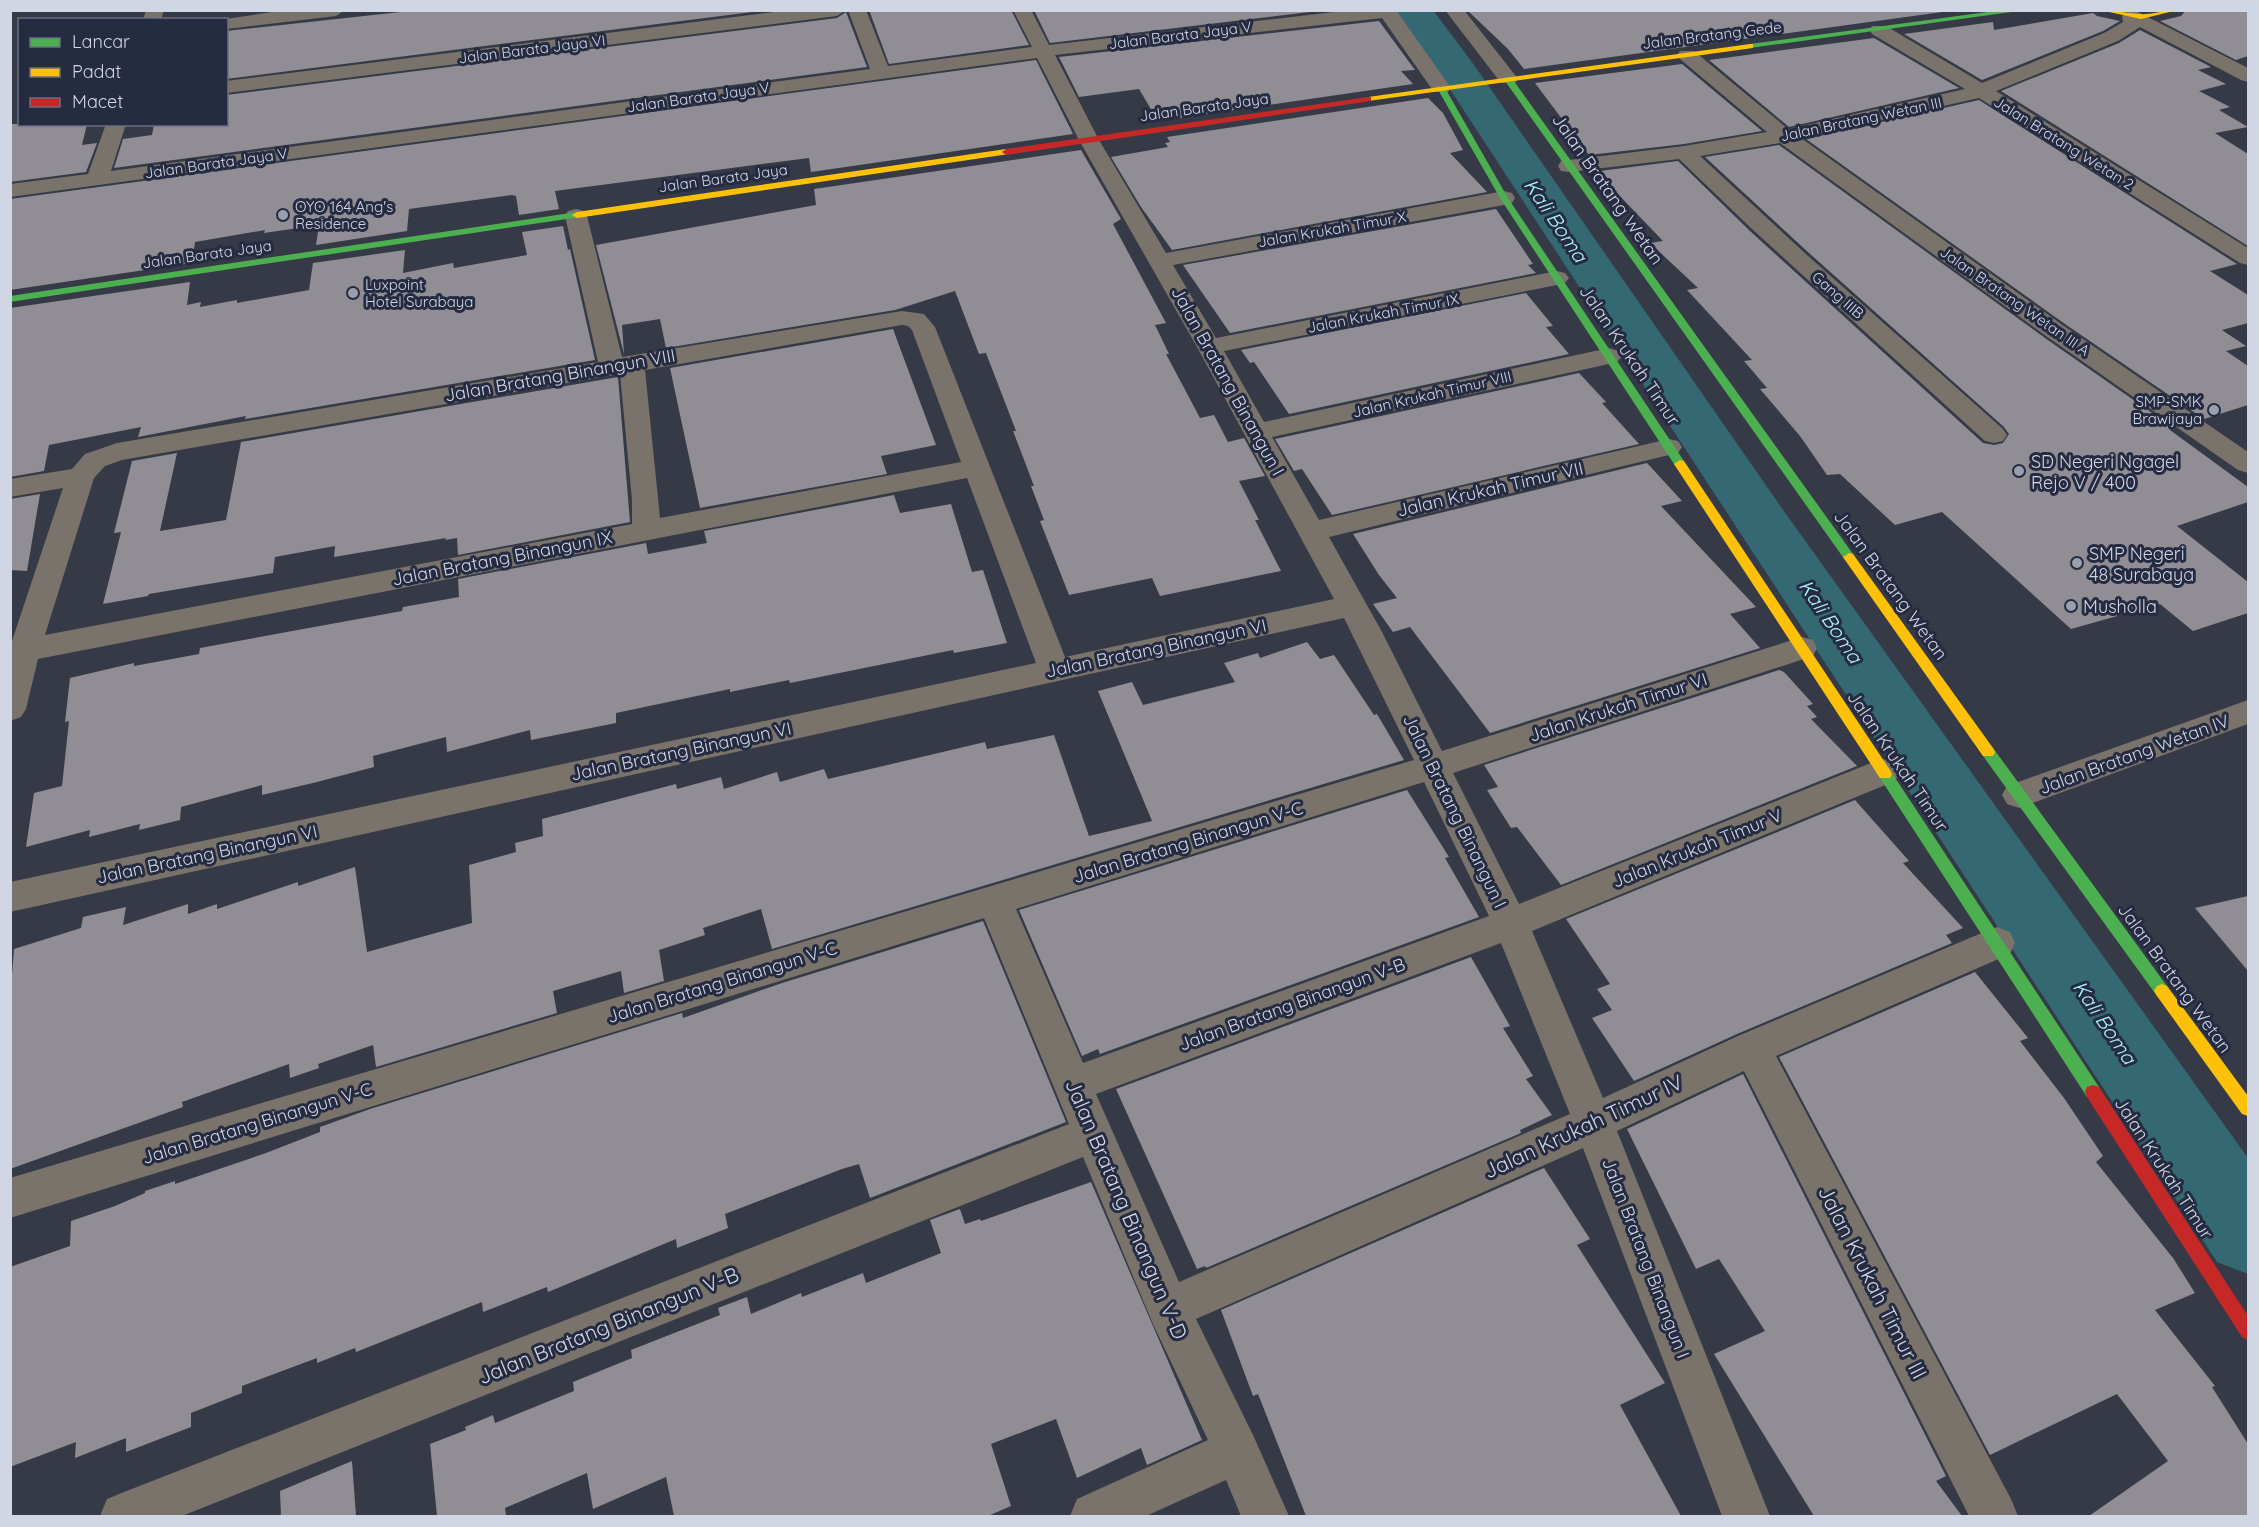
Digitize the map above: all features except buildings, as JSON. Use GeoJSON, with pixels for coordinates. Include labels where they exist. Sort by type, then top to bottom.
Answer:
{"type":"FeatureCollection","features":[{"type":"Feature","properties":{"kind":"street"},"geometry":{"type":"LineString","coordinates":[[228,23],[336,10]]}},
{"type":"Feature","properties":{"kind":"street","name":"Jalan Barata Jaya VI"},"geometry":{"type":"LineString","coordinates":[[228,87],[837,10]]}},
{"type":"Feature","properties":{"kind":"street"},"geometry":{"type":"LineString","coordinates":[[856,10],[881,73]]}},
{"type":"Feature","properties":{"kind":"street","name":"Jalan Bratang Binangun I"},"geometry":{"type":"LineString","coordinates":[[1022,10],[1089,140],[1209,347],[1353,606],[1510,922],[1593,1122],[1746,1516]]}},
{"type":"Feature","properties":{"kind":"street"},"geometry":{"type":"LineString","coordinates":[[1194,10],[1206,31]]}},
{"type":"Feature","properties":{"kind":"street"},"geometry":{"type":"LineString","coordinates":[[1454,10],[1503,79]]}},
{"type":"Feature","properties":{"kind":"street","name":"Jalan Bratang Gede"},"geometry":{"type":"LineString","coordinates":[[1448,87],[2023,10]]}},
{"type":"Feature","properties":{"kind":"street"},"geometry":{"type":"LineString","coordinates":[[2134,17],[2175,10]]}},
{"type":"Feature","properties":{"kind":"street"},"geometry":{"type":"LineString","coordinates":[[1386,11],[1448,87]]}},
{"type":"Feature","properties":{"kind":"street","name":"Jalan Barata Jaya V"},"geometry":{"type":"LineString","coordinates":[[10,191],[1044,51],[1386,11]]}},
{"type":"Feature","properties":{"kind":"street"},"geometry":{"type":"LineString","coordinates":[[2105,11],[2134,17],[2248,76]]}},
{"type":"Feature","properties":{"kind":"street","name":"Jalan Bratang Wetan III"},"geometry":{"type":"LineString","coordinates":[[1569,166],[1684,152],[1784,136],[1982,91],[2120,32],[2133,24],[2134,17]]}},
{"type":"Feature","properties":{"kind":"street","name":"Jalan Bratang Wetan 2"},"geometry":{"type":"LineString","coordinates":[[1879,30],[1982,91],[2248,258]]}},
{"type":"Feature","properties":{"kind":"street","name":"Jalan Bratang Wetan III A"},"geometry":{"type":"LineString","coordinates":[[1687,55],[1784,136],[2055,331],[2248,464]]}},
{"type":"Feature","properties":{"kind":"street","name":"Jalan Bratang Wetan"},"geometry":{"type":"LineString","coordinates":[[1503,79],[1569,166],[2019,795],[2248,1109]]}},
{"type":"Feature","properties":{"kind":"street","name":"Jalan Barata Jaya"},"geometry":{"type":"LineString","coordinates":[[10,299],[1448,87]]}},
{"type":"Feature","properties":{"kind":"street","name":"Jalan Krukah Timur"},"geometry":{"type":"LineString","coordinates":[[1448,87],[1504,198],[1997,943],[2248,1331]]}},
{"type":"Feature","properties":{"kind":"street"},"geometry":{"type":"LineString","coordinates":[[98,179],[115,126]]}},
{"type":"Feature","properties":{"kind":"street","name":"Gang IIIB"},"geometry":{"type":"LineString","coordinates":[[1684,152],[1822,281],[1898,346],[1994,435]]}},
{"type":"Feature","properties":{"kind":"street","name":"Jalan Krukah Timur X"},"geometry":{"type":"LineString","coordinates":[[1160,261],[1504,198]]}},
{"type":"Feature","properties":{"kind":"street"},"geometry":{"type":"LineString","coordinates":[[576,216],[621,364],[646,500],[646,531]]}},
{"type":"Feature","properties":{"kind":"street","name":"Jalan Krukah Timur IX"},"geometry":{"type":"LineString","coordinates":[[1209,347],[1557,278]]}},
{"type":"Feature","properties":{"kind":"street","name":"Jalan Bratang Binangun VIII"},"geometry":{"type":"LineString","coordinates":[[81,476],[95,460],[117,452],[621,364],[902,318],[915,319],[923,327],[978,467],[1053,670]]}},
{"type":"Feature","properties":{"kind":"street","name":"Jalan Krukah Timur VIII"},"geometry":{"type":"LineString","coordinates":[[1256,432],[1609,356]]}},
{"type":"Feature","properties":{"kind":"street","name":"Jalan Krukah Timur VII"},"geometry":{"type":"LineString","coordinates":[[1311,531],[1669,447]]}},
{"type":"Feature","properties":{"kind":"street","name":"Jalan Bratang Binangun IX"},"geometry":{"type":"LineString","coordinates":[[26,650],[978,467]]}},
{"type":"Feature","properties":{"kind":"street"},"geometry":{"type":"LineString","coordinates":[[10,488],[81,476],[26,650],[10,709]]}},
{"type":"Feature","properties":{"kind":"street","name":"Jalan Bratang Binangun VI"},"geometry":{"type":"LineString","coordinates":[[10,897],[1353,606]]}},
{"type":"Feature","properties":{"kind":"street","name":"Jalan Krukah Timur VI"},"geometry":{"type":"LineString","coordinates":[[1434,767],[1802,648]]}},
{"type":"Feature","properties":{"kind":"street","name":"Jalan Bratang Wetan IV"},"geometry":{"type":"LineString","coordinates":[[2019,795],[2248,712]]}},
{"type":"Feature","properties":{"kind":"street","name":"Jalan Bratang Binangun V-C"},"geometry":{"type":"LineString","coordinates":[[10,1198],[1434,767]]}},
{"type":"Feature","properties":{"kind":"street","name":"Jalan Krukah Timur V"},"geometry":{"type":"LineString","coordinates":[[1510,922],[1883,772]]}},
{"type":"Feature","properties":{"kind":"street","name":"Jalan Bratang Binangun V-D"},"geometry":{"type":"LineString","coordinates":[[994,900],[1168,1309],[1237,1451],[1265,1516]]}},
{"type":"Feature","properties":{"kind":"street","name":"Jalan Bratang Binangun V-B"},"geometry":{"type":"LineString","coordinates":[[1074,1084],[1510,922]]}},
{"type":"Feature","properties":{"kind":"street","name":"Jalan Krukah Timur IV"},"geometry":{"type":"LineString","coordinates":[[1168,1309],[1567,1135],[1752,1048],[1997,943]]}},
{"type":"Feature","properties":{"kind":"street","name":"Jalan Krukah Timur III"},"geometry":{"type":"LineString","coordinates":[[1752,1048],[1994,1516]]}},
{"type":"Feature","properties":{"kind":"street","name":"Jalan Bratang Binangun V-B"},"geometry":{"type":"LineString","coordinates":[[124,1516],[1092,1134]]}},
{"type":"Feature","properties":{"kind":"street"},"geometry":{"type":"LineString","coordinates":[[1094,1516],[1237,1451]]}},
{"type":"Feature","properties":{"kind":"waterway","name":"Kali Boma"},"geometry":{"type":"LineString","coordinates":[[1413,10],[1458,71],[1760,521],[2248,1231]]}},
{"type":"Feature","properties":{"kind":"traffic: fast"},"geometry":{"type":"LineString","coordinates":[[1750,46],[2023,10]]}},
{"type":"Feature","properties":{"kind":"traffic: fast"},"geometry":{"type":"LineString","coordinates":[[1508,79],[1849,557]]}},
{"type":"Feature","properties":{"kind":"traffic: fast"},"geometry":{"type":"LineString","coordinates":[[1441,88],[1504,198],[1680,464]]}},
{"type":"Feature","properties":{"kind":"traffic: fast"},"geometry":{"type":"LineString","coordinates":[[10,299],[577,215]]}},
{"type":"Feature","properties":{"kind":"traffic: fast"},"geometry":{"type":"LineString","coordinates":[[1988,752],[2162,991]]}},
{"type":"Feature","properties":{"kind":"traffic: fast"},"geometry":{"type":"LineString","coordinates":[[1885,774],[2093,1092]]}},
{"type":"Feature","properties":{"kind":"traffic: slow"},"geometry":{"type":"LineString","coordinates":[[2103,10],[2141,17],[2175,10]]}},
{"type":"Feature","properties":{"kind":"traffic: slow"},"geometry":{"type":"LineString","coordinates":[[1368,99],[1750,46]]}},
{"type":"Feature","properties":{"kind":"traffic: slow"},"geometry":{"type":"LineString","coordinates":[[577,215],[1006,152]]}},
{"type":"Feature","properties":{"kind":"traffic: slow"},"geometry":{"type":"LineString","coordinates":[[1680,464],[1885,774]]}},
{"type":"Feature","properties":{"kind":"traffic: slow"},"geometry":{"type":"LineString","coordinates":[[1849,557],[1988,752]]}},
{"type":"Feature","properties":{"kind":"traffic: slow"},"geometry":{"type":"LineString","coordinates":[[2162,991],[2248,1109]]}},
{"type":"Feature","properties":{"kind":"traffic: jam"},"geometry":{"type":"LineString","coordinates":[[1006,152],[1368,99]]}},
{"type":"Feature","properties":{"kind":"traffic: jam"},"geometry":{"type":"LineString","coordinates":[[2093,1092],[2248,1331]]}},
{"type":"Feature","properties":{"kind":"place","name":"OYO 164 Ang's Residence"},"geometry":{"type":"Point","coordinates":[283,215]}},
{"type":"Feature","properties":{"kind":"place","name":"Luxpoint Hotel Surabaya"},"geometry":{"type":"Point","coordinates":[353,293]}},
{"type":"Feature","properties":{"kind":"place","name":"SMP-SMK Brawijaya"},"geometry":{"type":"Point","coordinates":[2214,410]}},
{"type":"Feature","properties":{"kind":"place","name":"SD Negeri Ngagel Rejo V / 400"},"geometry":{"type":"Point","coordinates":[2019,471]}},
{"type":"Feature","properties":{"kind":"place","name":"SMP Negeri 48 Surabaya"},"geometry":{"type":"Point","coordinates":[2077,563]}},
{"type":"Feature","properties":{"kind":"place","name":"Musholla"},"geometry":{"type":"Point","coordinates":[2071,606]}}]}
